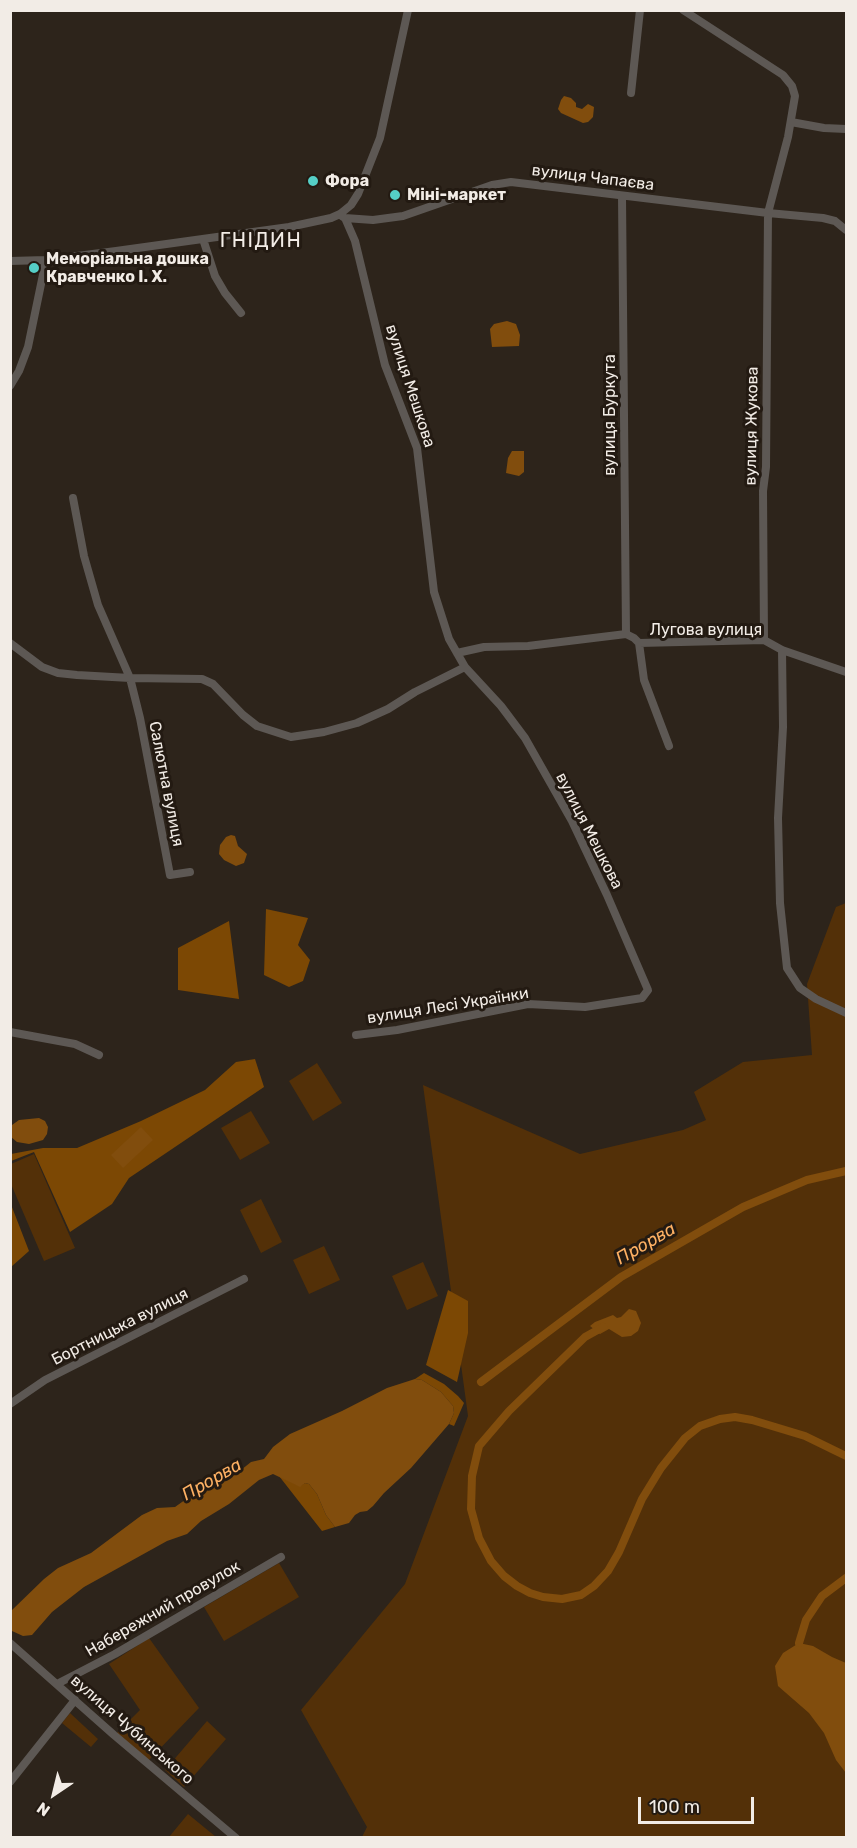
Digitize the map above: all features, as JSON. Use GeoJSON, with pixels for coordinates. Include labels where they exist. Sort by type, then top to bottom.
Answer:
{"type":"FeatureCollection","features":[{"type":"Feature","properties":{"kind":"street"},"geometry":{"type":"LineString","coordinates":[[10,261],[46,260],[203,239],[289,227],[342,216],[358,194],[380,138],[408,10]]}},
{"type":"Feature","properties":{"kind":"street"},"geometry":{"type":"LineString","coordinates":[[631,93],[640,10]]}},
{"type":"Feature","properties":{"kind":"street","name":"вулиця Жукова"},"geometry":{"type":"LineString","coordinates":[[683,10],[783,75],[792,86],[795,96],[791,122],[768,213],[766,467],[763,491],[764,640]]}},
{"type":"Feature","properties":{"kind":"street"},"geometry":{"type":"LineString","coordinates":[[791,122],[846,129]]}},
{"type":"Feature","properties":{"kind":"street","name":"вулиця Чапаєва"},"geometry":{"type":"LineString","coordinates":[[342,216],[373,220],[403,216],[492,185],[511,182],[823,218],[835,221],[846,230]]}},
{"type":"Feature","properties":{"kind":"street","name":"вулиця Буркута"},"geometry":{"type":"LineString","coordinates":[[622,195],[626,634]]}},
{"type":"Feature","properties":{"kind":"street","name":"вулиця Мешкова"},"geometry":{"type":"LineString","coordinates":[[342,216],[355,241],[385,365],[417,448],[434,592],[449,639],[465,667],[501,706],[525,738],[572,821],[648,990]]}},
{"type":"Feature","properties":{"kind":"street"},"geometry":{"type":"LineString","coordinates":[[203,239],[215,276],[241,313]]}},
{"type":"Feature","properties":{"kind":"street"},"geometry":{"type":"LineString","coordinates":[[10,386],[19,371],[28,347],[46,260]]}},
{"type":"Feature","properties":{"kind":"street","name":"Салютна вулиця"},"geometry":{"type":"LineString","coordinates":[[73,498],[84,556],[98,604],[130,678],[140,718],[170,875],[190,872]]}},
{"type":"Feature","properties":{"kind":"street","name":"Лугова вулиця"},"geometry":{"type":"LineString","coordinates":[[457,653],[484,647],[528,646],[626,634],[639,643],[764,640],[782,650],[846,672]]}},
{"type":"Feature","properties":{"kind":"street"},"geometry":{"type":"LineString","coordinates":[[10,643],[42,667],[58,673],[130,678],[202,679],[213,684],[256,726],[291,737],[324,732],[357,723],[388,709],[415,692],[465,667]]}},
{"type":"Feature","properties":{"kind":"street"},"geometry":{"type":"LineString","coordinates":[[639,643],[644,680],[669,746]]}},
{"type":"Feature","properties":{"kind":"street"},"geometry":{"type":"LineString","coordinates":[[782,650],[783,727],[778,818],[780,903],[787,968],[800,988],[846,1014]]}},
{"type":"Feature","properties":{"kind":"street","name":"вулиця Лесі Українки"},"geometry":{"type":"LineString","coordinates":[[356,1035],[397,1030],[528,1004],[585,1007],[642,998],[648,990]]}},
{"type":"Feature","properties":{"kind":"street"},"geometry":{"type":"LineString","coordinates":[[10,1032],[75,1044],[99,1055]]}},
{"type":"Feature","properties":{"kind":"street","name":"Бортницька вулиця"},"geometry":{"type":"LineString","coordinates":[[10,1404],[45,1380],[244,1279]]}},
{"type":"Feature","properties":{"kind":"street","name":"Набережний провулок"},"geometry":{"type":"LineString","coordinates":[[57,1684],[115,1654],[281,1557]]}},
{"type":"Feature","properties":{"kind":"street","name":"вулиця Чубинського"},"geometry":{"type":"LineString","coordinates":[[10,1643],[236,1838]]}},
{"type":"Feature","properties":{"kind":"street"},"geometry":{"type":"LineString","coordinates":[[10,1782],[75,1700]]}},
{"type":"Feature","properties":{"kind":"shaded area"},"geometry":{"type":"Polygon","coordinates":[[[564,96],[571,98],[576,103],[576,107],[582,109],[588,104],[594,107],[593,117],[583,123],[561,113],[558,109],[564,96]]]}},
{"type":"Feature","properties":{"kind":"shaded area"},"geometry":{"type":"Polygon","coordinates":[[[507,321],[516,324],[520,335],[519,346],[492,347],[490,329],[494,324],[507,321]]]}},
{"type":"Feature","properties":{"kind":"shaded area"},"geometry":{"type":"Polygon","coordinates":[[[512,451],[524,451],[524,472],[519,476],[506,473],[508,458],[512,451]]]}},
{"type":"Feature","properties":{"kind":"shaded area"},"geometry":{"type":"Polygon","coordinates":[[[235,836],[238,846],[247,854],[244,863],[236,866],[224,860],[219,854],[220,845],[226,837],[235,836]]]}},
{"type":"Feature","properties":{"kind":"shaded area"},"geometry":{"type":"Polygon","coordinates":[[[846,903],[846,1837],[362,1837],[367,1827],[301,1710],[405,1584],[468,1416],[423,1085],[580,1154],[683,1130],[706,1120],[694,1092],[743,1062],[812,1055],[807,984],[836,907],[846,903]]]}},
{"type":"Feature","properties":{"kind":"shaded area"},"geometry":{"type":"Polygon","coordinates":[[[266,909],[308,918],[298,945],[310,960],[303,981],[289,987],[264,975],[266,909]]]}},
{"type":"Feature","properties":{"kind":"shaded area"},"geometry":{"type":"Polygon","coordinates":[[[229,921],[239,999],[178,990],[178,948],[229,921]]]}},
{"type":"Feature","properties":{"kind":"shaded area"},"geometry":{"type":"Polygon","coordinates":[[[255,1059],[264,1087],[129,1178],[112,1204],[70,1232],[34,1152],[11,1161],[11,1154],[43,1148],[77,1148],[141,1121],[205,1090],[236,1062],[255,1059]]]}},
{"type":"Feature","properties":{"kind":"shaded area"},"geometry":{"type":"Polygon","coordinates":[[[317,1063],[342,1103],[313,1121],[289,1081],[317,1063]]]}},
{"type":"Feature","properties":{"kind":"shaded area"},"geometry":{"type":"Polygon","coordinates":[[[251,1111],[270,1143],[240,1160],[221,1128],[251,1111]]]}},
{"type":"Feature","properties":{"kind":"shaded area"},"geometry":{"type":"Polygon","coordinates":[[[39,1118],[45,1121],[48,1127],[43,1140],[29,1144],[17,1142],[11,1137],[12,1125],[19,1120],[39,1118]]]}},
{"type":"Feature","properties":{"kind":"shaded area"},"geometry":{"type":"Polygon","coordinates":[[[141,1127],[153,1140],[123,1168],[111,1155],[141,1127]]]}},
{"type":"Feature","properties":{"kind":"shaded area"},"geometry":{"type":"Polygon","coordinates":[[[34,1154],[75,1248],[44,1261],[11,1184],[11,1164],[34,1154]]]}},
{"type":"Feature","properties":{"kind":"shaded area"},"geometry":{"type":"Polygon","coordinates":[[[261,1199],[282,1242],[261,1253],[240,1210],[261,1199]]]}},
{"type":"Feature","properties":{"kind":"shaded area"},"geometry":{"type":"Polygon","coordinates":[[[10,1202],[29,1251],[11,1267],[10,1267],[10,1202]]]}},
{"type":"Feature","properties":{"kind":"shaded area"},"geometry":{"type":"Polygon","coordinates":[[[324,1246],[340,1280],[309,1294],[293,1260],[324,1246]]]}},
{"type":"Feature","properties":{"kind":"shaded area"},"geometry":{"type":"Polygon","coordinates":[[[423,1262],[438,1296],[407,1310],[392,1276],[423,1262]]]}},
{"type":"Feature","properties":{"kind":"shaded area"},"geometry":{"type":"Polygon","coordinates":[[[448,1290],[468,1301],[468,1333],[457,1382],[426,1365],[448,1290]]]}},
{"type":"Feature","properties":{"kind":"shaded area"},"geometry":{"type":"Polygon","coordinates":[[[629,1309],[636,1311],[641,1323],[638,1331],[631,1336],[622,1337],[609,1329],[600,1334],[590,1326],[613,1315],[617,1318],[621,1317],[629,1309]]]}},
{"type":"Feature","properties":{"kind":"shaded area"},"geometry":{"type":"Polygon","coordinates":[[[424,1373],[444,1384],[464,1403],[454,1426],[449,1424],[454,1413],[453,1406],[441,1392],[422,1380],[415,1379],[424,1373]]]}},
{"type":"Feature","properties":{"kind":"shaded area"},"geometry":{"type":"Polygon","coordinates":[[[415,1379],[422,1380],[441,1392],[453,1406],[454,1413],[449,1424],[411,1468],[373,1506],[355,1515],[349,1523],[335,1527],[309,1484],[305,1483],[300,1487],[273,1474],[259,1480],[229,1504],[201,1521],[187,1534],[167,1541],[84,1587],[52,1612],[32,1635],[23,1636],[12,1631],[11,1611],[44,1579],[58,1568],[91,1553],[142,1515],[157,1508],[175,1507],[196,1492],[211,1486],[220,1473],[241,1470],[251,1462],[264,1459],[273,1447],[290,1434],[387,1388],[415,1379]]]}},
{"type":"Feature","properties":{"kind":"shaded area"},"geometry":{"type":"Polygon","coordinates":[[[279,1476],[300,1486],[305,1483],[309,1484],[335,1527],[322,1531],[279,1476]]]}},
{"type":"Feature","properties":{"kind":"shaded area"},"geometry":{"type":"Polygon","coordinates":[[[279,1563],[299,1597],[224,1641],[204,1607],[279,1563]]]}},
{"type":"Feature","properties":{"kind":"shaded area"},"geometry":{"type":"Polygon","coordinates":[[[149,1638],[199,1708],[147,1762],[116,1734],[140,1710],[109,1664],[149,1638]]]}},
{"type":"Feature","properties":{"kind":"shaded area"},"geometry":{"type":"Polygon","coordinates":[[[799,1643],[813,1646],[846,1663],[846,1773],[836,1760],[824,1733],[809,1713],[778,1686],[775,1666],[783,1653],[799,1643]]]}},
{"type":"Feature","properties":{"kind":"shaded area"},"geometry":{"type":"Polygon","coordinates":[[[70,1713],[98,1739],[91,1747],[62,1723],[70,1713]]]}},
{"type":"Feature","properties":{"kind":"shaded area"},"geometry":{"type":"Polygon","coordinates":[[[207,1721],[226,1739],[184,1787],[165,1770],[207,1721]]]}},
{"type":"Feature","properties":{"kind":"shaded area"},"geometry":{"type":"Polygon","coordinates":[[[188,1814],[216,1837],[169,1837],[188,1814]]]}},
{"type":"Feature","properties":{"kind":"waterway","name":"Прорва"},"geometry":{"type":"LineString","coordinates":[[481,1382],[621,1277],[743,1207],[807,1180],[846,1171]]}},
{"type":"Feature","properties":{"kind":"waterway"},"geometry":{"type":"LineString","coordinates":[[603,1327],[585,1337],[509,1411],[479,1446],[472,1476],[471,1509],[479,1538],[491,1561],[504,1576],[530,1593],[562,1599],[581,1595],[594,1586],[608,1571],[619,1552],[642,1499],[661,1468],[685,1438],[700,1426],[735,1417],[752,1420],[805,1436],[846,1456]]}},
{"type":"Feature","properties":{"kind":"waterway"},"geometry":{"type":"LineString","coordinates":[[799,1643],[806,1620],[822,1596],[846,1578]]}},
{"type":"Feature","properties":{"kind":"place","name":"Фора"},"geometry":{"type":"Point","coordinates":[313,181]}},
{"type":"Feature","properties":{"kind":"place","name":"Міні-маркет"},"geometry":{"type":"Point","coordinates":[395,195]}},
{"type":"Feature","properties":{"kind":"place","name":"Меморіальна дошка Кравченко І. Х."},"geometry":{"type":"Point","coordinates":[34,268]}},
{"type":"Feature","properties":{"kind":"district","name":"ГНІДИН"},"geometry":{"type":"Point","coordinates":[261,241]}}]}
